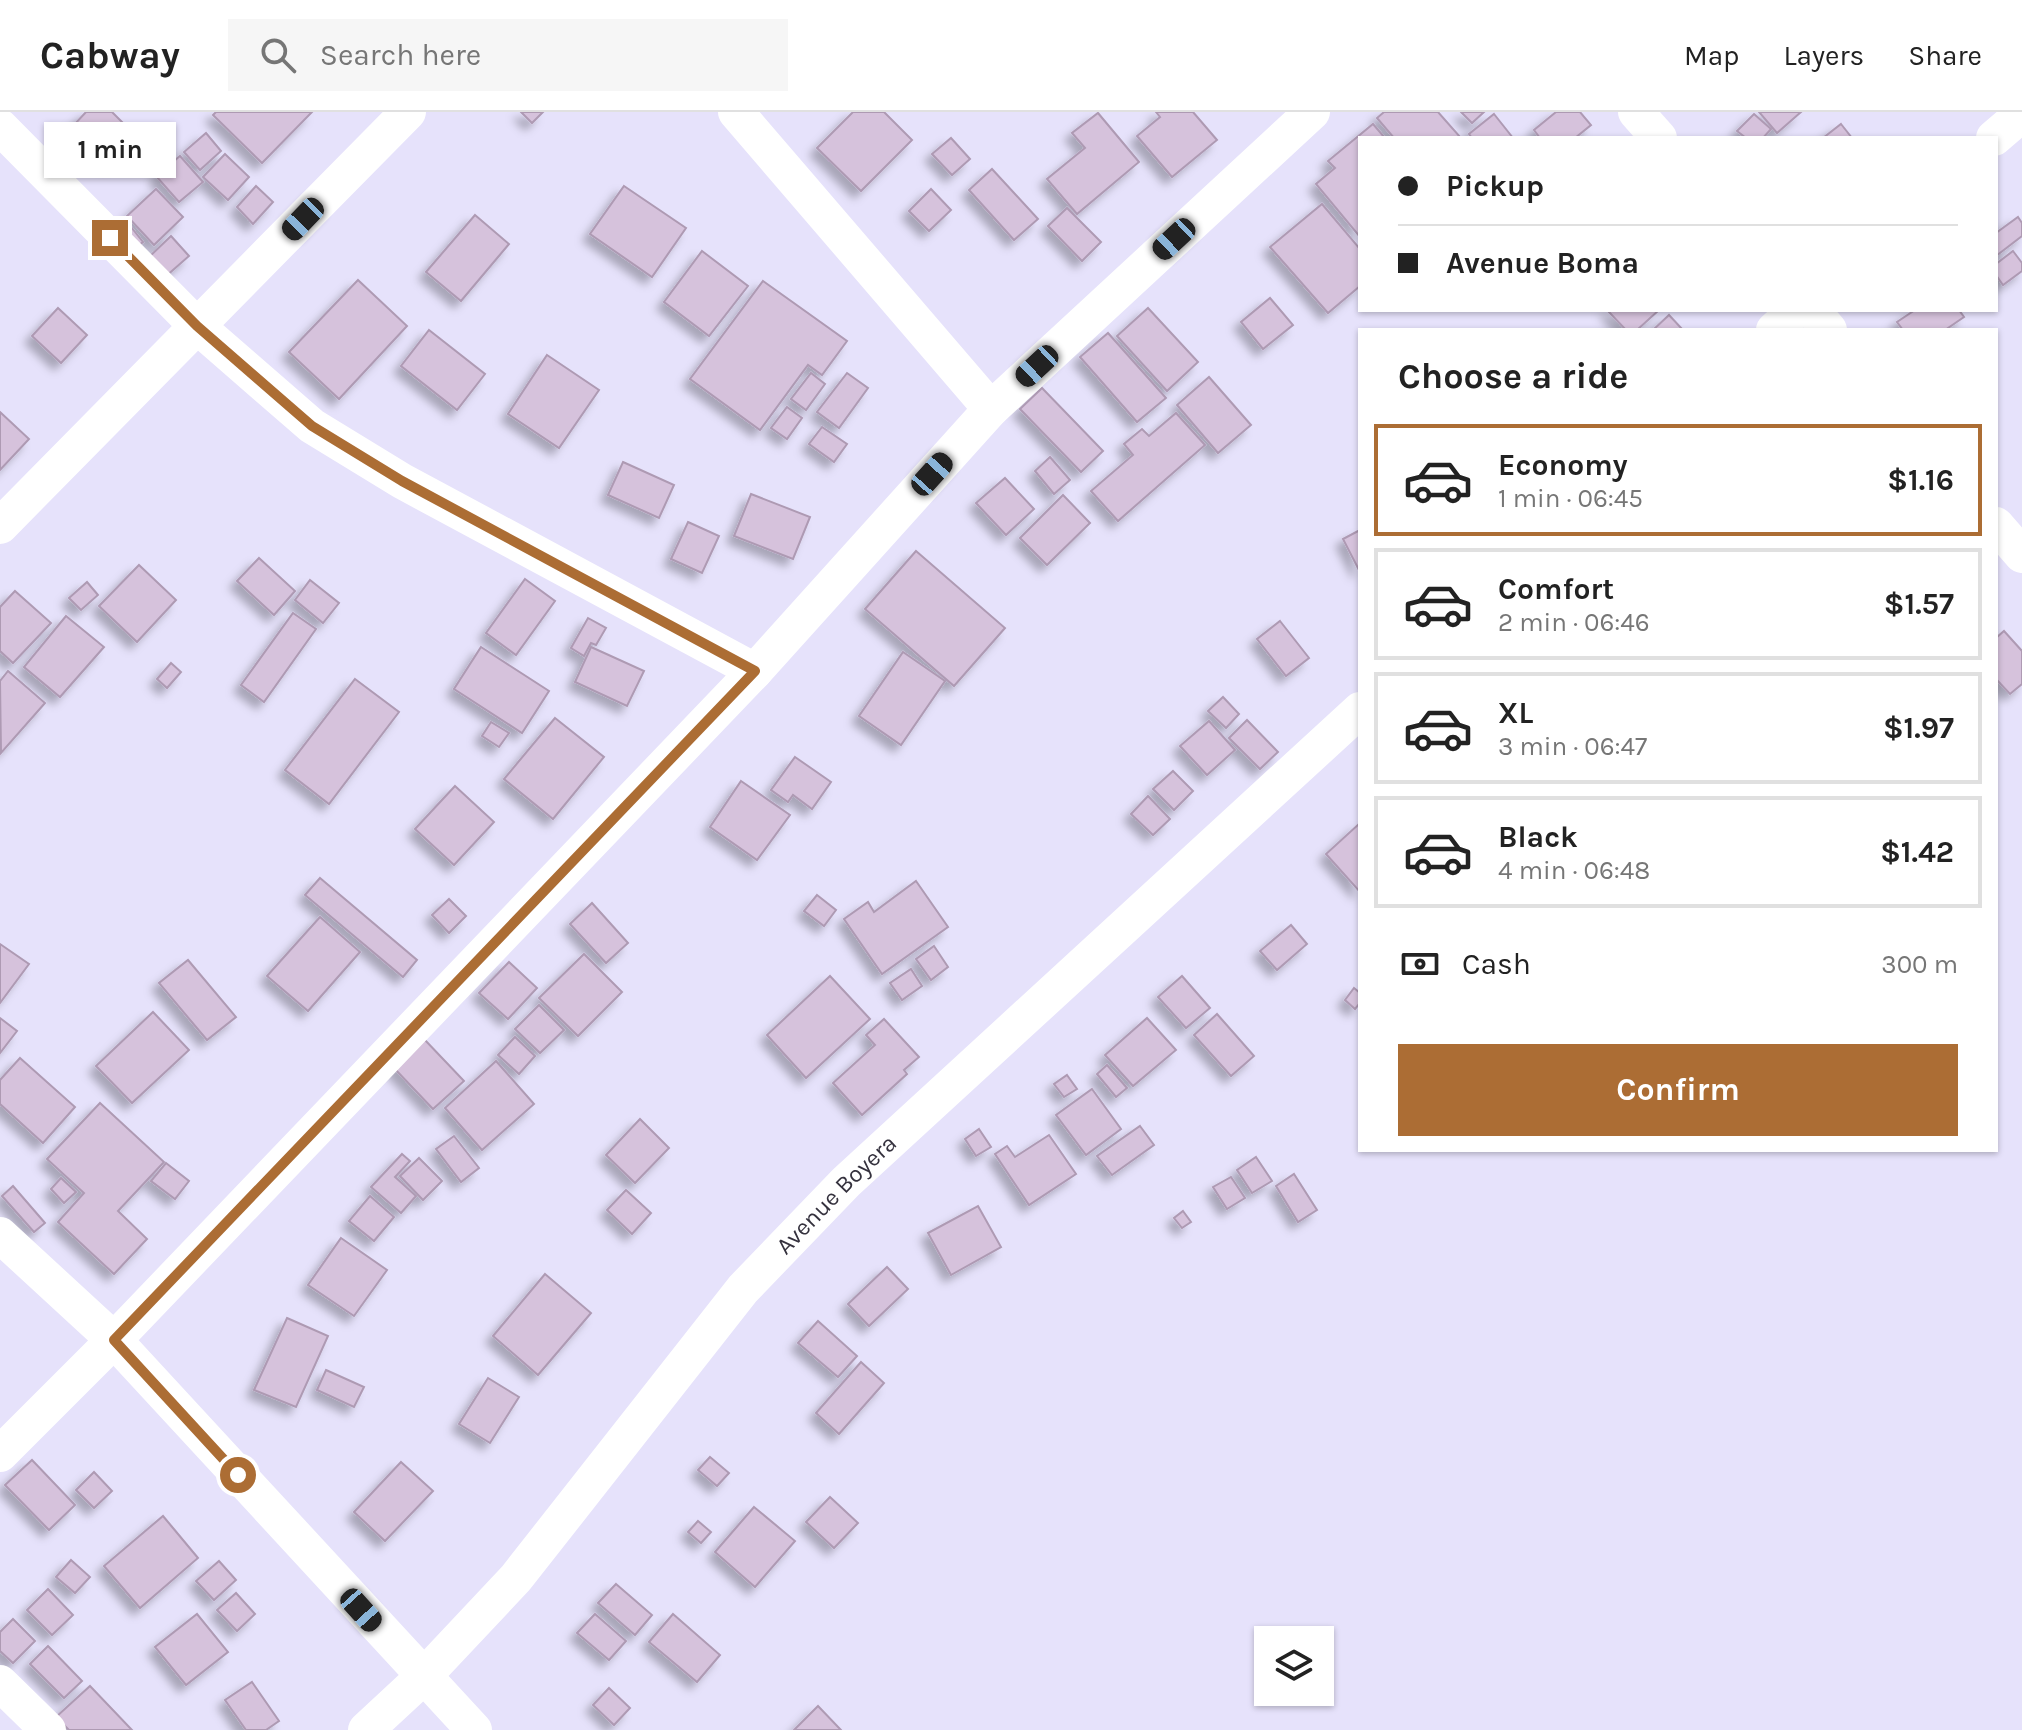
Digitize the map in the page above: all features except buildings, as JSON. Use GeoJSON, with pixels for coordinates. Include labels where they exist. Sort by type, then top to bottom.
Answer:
{"type":"FeatureCollection","features":[{"type":"Feature","properties":{"kind":"street"},"geometry":{"type":"LineString","coordinates":[[0,526],[408,112]]}},
{"type":"Feature","properties":{"kind":"street"},"geometry":{"type":"LineString","coordinates":[[736,112],[991,409]]}},
{"type":"Feature","properties":{"kind":"street"},"geometry":{"type":"LineString","coordinates":[[0,1454],[114,1340],[755,671],[991,409],[1312,112]]}},
{"type":"Feature","properties":{"kind":"street"},"geometry":{"type":"LineString","coordinates":[[1636,112],[1657,136]]}},
{"type":"Feature","properties":{"kind":"street"},"geometry":{"type":"LineString","coordinates":[[1996,136],[2022,114]]}},
{"type":"Feature","properties":{"kind":"street"},"geometry":{"type":"LineString","coordinates":[[0,127],[197,326],[312,426],[402,481],[755,671]]}},
{"type":"Feature","properties":{"kind":"street"},"geometry":{"type":"LineString","coordinates":[[1776,328],[1794,312]]}},
{"type":"Feature","properties":{"kind":"street"},"geometry":{"type":"LineString","coordinates":[[1814,312],[1827,328]]}},
{"type":"Feature","properties":{"kind":"street"},"geometry":{"type":"LineString","coordinates":[[1998,527],[2022,555]]}},
{"type":"Feature","properties":{"kind":"street","name":"Avenue Boyera"},"geometry":{"type":"LineString","coordinates":[[366,1730],[422,1678],[516,1578],[743,1289],[836,1193],[1358,712]]}},
{"type":"Feature","properties":{"kind":"street"},"geometry":{"type":"LineString","coordinates":[[0,1235],[114,1340],[422,1678],[474,1730]]}},
{"type":"Feature","properties":{"kind":"street"},"geometry":{"type":"LineString","coordinates":[[0,1683],[48,1730]]}},
{"type":"Feature","properties":{"kind":"route"},"geometry":{"type":"LineString","coordinates":[[110,238],[197,326],[312,426],[402,481],[755,671],[114,1340],[238,1475]]}}]}
